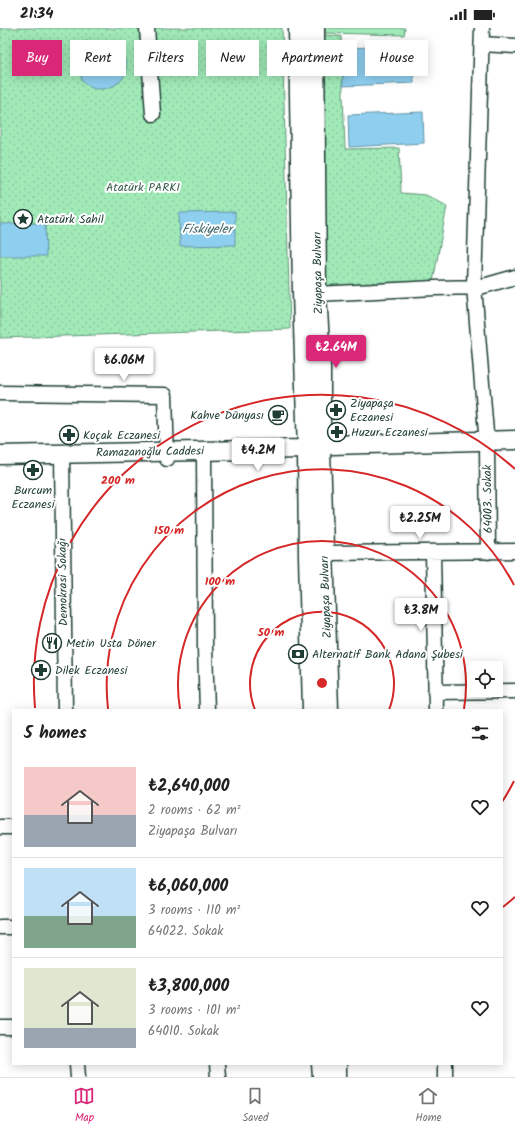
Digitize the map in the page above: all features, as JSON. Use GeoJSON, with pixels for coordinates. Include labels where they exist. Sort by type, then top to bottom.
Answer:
{"type":"FeatureCollection","features":[{"type":"Feature","properties":{"kind":"main road","name":"Ziyapaşa Bulvarı"},"geometry":{"type":"LineString","coordinates":[[298,28],[302,293],[314,451],[325,554],[329,709]]}},
{"type":"Feature","properties":{"kind":"main road","name":"Ziyapaşa Bulvarı"},"geometry":{"type":"LineString","coordinates":[[312,709],[308,556],[321,359],[317,294],[315,28]]}},
{"type":"Feature","properties":{"kind":"main road","name":"Ramazanoğlu Caddesi"},"geometry":{"type":"LineString","coordinates":[[0,461],[62,457],[204,454],[300,449],[314,451],[487,445],[515,440]]}},
{"type":"Feature","properties":{"kind":"main road","name":"Ramazanoğlu Caddesi"},"geometry":{"type":"LineString","coordinates":[[487,445],[515,449]]}},
{"type":"Feature","properties":{"kind":"main road","name":"Ramazanoğlu Caddesi"},"geometry":{"type":"LineString","coordinates":[[0,455],[62,457]]}},
{"type":"Feature","properties":{"kind":"main road"},"geometry":{"type":"LineString","coordinates":[[321,1065],[322,1077]]}},
{"type":"Feature","properties":{"kind":"main road"},"geometry":{"type":"LineString","coordinates":[[337,1065],[337,1077]]}},
{"type":"Feature","properties":{"kind":"street"},"geometry":{"type":"LineString","coordinates":[[147,28],[153,114]]}},
{"type":"Feature","properties":{"kind":"street","name":"64003. Sokak"},"geometry":{"type":"LineString","coordinates":[[482,28],[474,286],[487,445],[488,552]]}},
{"type":"Feature","properties":{"kind":"street"},"geometry":{"type":"LineString","coordinates":[[482,44],[515,46]]}},
{"type":"Feature","properties":{"kind":"street"},"geometry":{"type":"LineString","coordinates":[[317,294],[474,286],[480,287],[515,277]]}},
{"type":"Feature","properties":{"kind":"street"},"geometry":{"type":"LineString","coordinates":[[0,393],[165,395],[167,455]]}},
{"type":"Feature","properties":{"kind":"street"},"geometry":{"type":"LineString","coordinates":[[204,454],[205,648],[207,709]]}},
{"type":"Feature","properties":{"kind":"street","name":"Demokrasi Sokağı"},"geometry":{"type":"LineString","coordinates":[[62,457],[65,709]]}},
{"type":"Feature","properties":{"kind":"street"},"geometry":{"type":"LineString","coordinates":[[325,554],[515,551]]}},
{"type":"Feature","properties":{"kind":"street"},"geometry":{"type":"LineString","coordinates":[[433,553],[436,709]]}},
{"type":"Feature","properties":{"kind":"street"},"geometry":{"type":"LineString","coordinates":[[436,692],[515,691]]}},
{"type":"Feature","properties":{"kind":"street"},"geometry":{"type":"LineString","coordinates":[[0,827],[12,827]]}},
{"type":"Feature","properties":{"kind":"street"},"geometry":{"type":"LineString","coordinates":[[0,927],[12,927]]}},
{"type":"Feature","properties":{"kind":"street"},"geometry":{"type":"LineString","coordinates":[[0,1027],[12,1027]]}},
{"type":"Feature","properties":{"kind":"street"},"geometry":{"type":"LineString","coordinates":[[77,1065],[78,1077]]}},
{"type":"Feature","properties":{"kind":"street"},"geometry":{"type":"LineString","coordinates":[[217,1065],[218,1077]]}},
{"type":"Feature","properties":{"kind":"street"},"geometry":{"type":"LineString","coordinates":[[445,1065],[445,1077]]}},
{"type":"Feature","properties":{"kind":"green space","name":"Atatürk PARKI"},"geometry":{"type":"Polygon","coordinates":[[[0,28],[282,28],[282,40],[267,40],[267,76],[283,76],[290,329],[0,338],[0,28]]]}},
{"type":"Feature","properties":{"kind":"green space"},"geometry":{"type":"Polygon","coordinates":[[[325,28],[405,28],[404,35],[325,33],[325,28]]]}},
{"type":"Feature","properties":{"kind":"green space"},"geometry":{"type":"Polygon","coordinates":[[[323,35],[341,36],[341,40],[323,40],[323,35]]]}},
{"type":"Feature","properties":{"kind":"green space"},"geometry":{"type":"Polygon","coordinates":[[[323,76],[342,76],[345,149],[399,148],[401,193],[426,195],[447,206],[433,282],[324,300],[323,76]]]}},
{"type":"Feature","properties":{"kind":"water"},"geometry":{"type":"Polygon","coordinates":[[[365,47],[365,76],[414,76],[414,83],[343,86],[343,76],[357,76],[357,48],[365,47]]]}},
{"type":"Feature","properties":{"kind":"water"},"geometry":{"type":"Polygon","coordinates":[[[81,76],[124,76],[114,86],[103,89],[92,88],[82,81],[81,76]]]}},
{"type":"Feature","properties":{"kind":"water"},"geometry":{"type":"Polygon","coordinates":[[[423,112],[424,143],[349,147],[348,115],[423,112]]]}},
{"type":"Feature","properties":{"kind":"water","name":"Fiskiyeler"},"geometry":{"type":"Polygon","coordinates":[[[235,212],[235,245],[180,246],[179,213],[235,212]]]}},
{"type":"Feature","properties":{"kind":"water"},"geometry":{"type":"Polygon","coordinates":[[[45,223],[46,256],[0,256],[0,224],[45,223]]]}},
{"type":"Feature","properties":{"kind":"place","name":"Atatürk Sahil"},"geometry":{"type":"Point","coordinates":[23,219]}},
{"type":"Feature","properties":{"kind":"place","name":"Ziyapaşa Eczanesi"},"geometry":{"type":"Point","coordinates":[336,410]}},
{"type":"Feature","properties":{"kind":"place","name":"Kahve Dünyası"},"geometry":{"type":"Point","coordinates":[278,415]}},
{"type":"Feature","properties":{"kind":"place","name":"Huzur Eczanesi"},"geometry":{"type":"Point","coordinates":[337,432]}},
{"type":"Feature","properties":{"kind":"place","name":"Koçak Eczanesi"},"geometry":{"type":"Point","coordinates":[69,435]}},
{"type":"Feature","properties":{"kind":"place","name":"Burcum Eczanesi"},"geometry":{"type":"Point","coordinates":[33,470]}},
{"type":"Feature","properties":{"kind":"place","name":"Metin Usta Döner"},"geometry":{"type":"Point","coordinates":[52,643]}},
{"type":"Feature","properties":{"kind":"place","name":"Alternatif Bank Adana Şubesi"},"geometry":{"type":"Point","coordinates":[298,654]}},
{"type":"Feature","properties":{"kind":"place","name":"Dilek Eczanesi"},"geometry":{"type":"Point","coordinates":[41,670]}}]}
